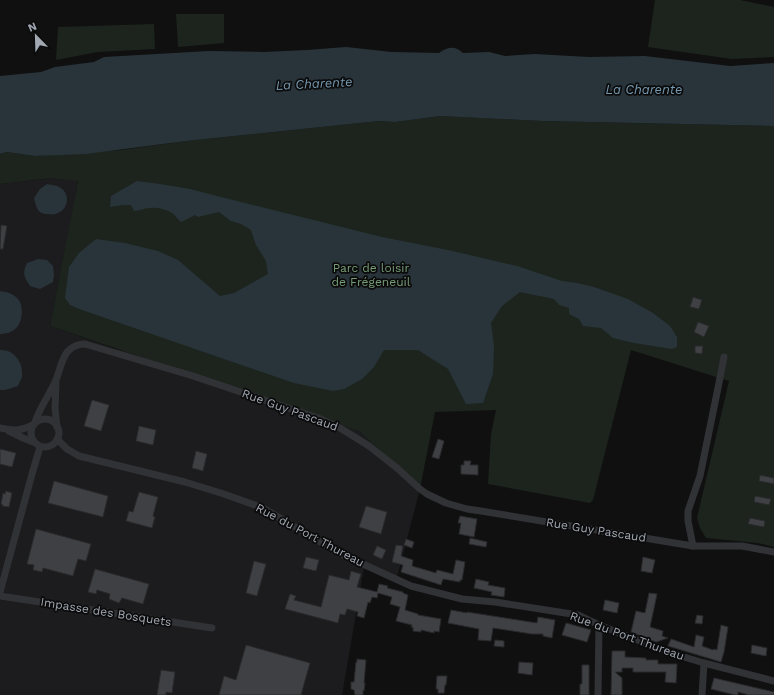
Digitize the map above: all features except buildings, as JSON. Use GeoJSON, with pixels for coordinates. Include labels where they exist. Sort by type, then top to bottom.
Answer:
{"type":"FeatureCollection","features":[{"type":"Feature","properties":{"kind":"street","name":"Rue Guy Pascaud"},"geometry":{"type":"LineString","coordinates":[[34,424],[56,380],[64,358],[75,346],[85,344],[193,376],[318,418],[353,436],[397,468],[420,489],[436,498],[467,509],[693,546],[742,546],[774,552]]}},
{"type":"Feature","properties":{"kind":"street"},"geometry":{"type":"LineString","coordinates":[[693,546],[688,521],[688,511],[700,476],[724,357]]}},
{"type":"Feature","properties":{"kind":"street","name":"Rue Guy Pascaud"},"geometry":{"type":"LineString","coordinates":[[56,380],[55,408],[57,427]]}},
{"type":"Feature","properties":{"kind":"street"},"geometry":{"type":"LineString","coordinates":[[47,419],[57,427],[59,435],[57,440],[52,445],[40,447],[33,442],[4,429],[22,430],[39,420],[47,419]]}},
{"type":"Feature","properties":{"kind":"street"},"geometry":{"type":"LineString","coordinates":[[33,442],[30,433],[34,424]]}},
{"type":"Feature","properties":{"kind":"street","name":"Rue du Port Thureau"},"geometry":{"type":"LineString","coordinates":[[57,440],[66,449],[79,456],[185,482],[263,508],[341,554],[411,586],[462,599],[495,602],[578,615],[599,625],[672,653],[774,681]]}},
{"type":"Feature","properties":{"kind":"street"},"geometry":{"type":"LineString","coordinates":[[0,592],[40,447]]}},
{"type":"Feature","properties":{"kind":"street","name":"Impasse des Bosquets"},"geometry":{"type":"LineString","coordinates":[[0,596],[212,628]]}},
{"type":"Feature","properties":{"kind":"street"},"geometry":{"type":"LineString","coordinates":[[598,695],[599,625]]}},
{"type":"Feature","properties":{"kind":"street"},"geometry":{"type":"LineString","coordinates":[[702,695],[704,663]]}},
{"type":"Feature","properties":{"kind":"shaded area"},"geometry":{"type":"Polygon","coordinates":[[[79,175],[50,326],[113,348],[193,370],[359,431],[420,489],[396,581],[364,567],[342,695],[0,695],[0,184],[79,175]]]}},
{"type":"Feature","properties":{"kind":"green space"},"geometry":{"type":"Polygon","coordinates":[[[655,0],[740,0],[774,7],[774,57],[732,59],[648,47],[655,0]]]}},
{"type":"Feature","properties":{"kind":"green space"},"geometry":{"type":"Polygon","coordinates":[[[176,14],[224,14],[224,43],[178,47],[176,14]]]}},
{"type":"Feature","properties":{"kind":"green space"},"geometry":{"type":"Polygon","coordinates":[[[154,24],[155,49],[98,52],[56,60],[58,27],[154,24]]]}},
{"type":"Feature","properties":{"kind":"green space","name":"Parc de loisir de Frégeneuil"},"geometry":{"type":"Polygon","coordinates":[[[440,116],[543,121],[774,126],[774,547],[758,543],[706,538],[700,528],[697,518],[729,381],[631,350],[593,500],[590,503],[488,484],[491,434],[496,410],[435,412],[420,489],[359,431],[50,326],[78,181],[52,178],[0,184],[0,154],[7,152],[35,156],[121,150],[186,141],[379,121],[395,122],[440,116]]]}},
{"type":"Feature","properties":{"kind":"water","name":"La Charente"},"geometry":{"type":"Polygon","coordinates":[[[346,47],[392,52],[439,53],[448,48],[454,48],[463,53],[489,52],[505,56],[534,54],[589,57],[645,56],[730,66],[774,63],[774,126],[543,121],[440,116],[395,122],[379,121],[186,141],[86,154],[35,156],[7,152],[0,154],[0,76],[41,72],[55,67],[94,62],[104,57],[209,51],[264,52],[346,47]]]}},
{"type":"Feature","properties":{"kind":"water"},"geometry":{"type":"Polygon","coordinates":[[[137,181],[190,189],[382,237],[517,266],[562,281],[594,287],[628,299],[653,313],[670,326],[677,337],[677,347],[672,349],[613,338],[601,328],[583,326],[579,319],[569,314],[569,308],[559,305],[554,299],[520,292],[502,306],[491,323],[494,346],[493,374],[483,403],[466,404],[448,369],[418,350],[384,350],[374,367],[362,379],[344,389],[333,391],[294,383],[70,305],[65,298],[69,267],[79,253],[96,239],[125,243],[158,251],[178,260],[220,296],[234,293],[268,274],[266,261],[256,245],[251,230],[241,224],[231,221],[219,212],[198,217],[195,215],[181,222],[167,210],[148,208],[134,211],[131,205],[110,207],[111,196],[137,181]]]}},
{"type":"Feature","properties":{"kind":"water"},"geometry":{"type":"Polygon","coordinates":[[[47,184],[63,189],[66,194],[66,204],[64,209],[60,212],[54,214],[44,214],[38,210],[34,198],[40,189],[47,184]]]}},
{"type":"Feature","properties":{"kind":"water"},"geometry":{"type":"Polygon","coordinates":[[[38,259],[47,260],[53,266],[54,275],[53,282],[40,289],[30,286],[24,272],[27,263],[38,259]]]}},
{"type":"Feature","properties":{"kind":"water"},"geometry":{"type":"Polygon","coordinates":[[[0,291],[7,292],[15,296],[22,308],[21,321],[14,330],[5,334],[0,334],[0,291]]]}},
{"type":"Feature","properties":{"kind":"water"},"geometry":{"type":"Polygon","coordinates":[[[0,350],[5,350],[14,354],[20,362],[22,372],[22,377],[18,386],[5,390],[0,390],[0,350]]]}}]}
